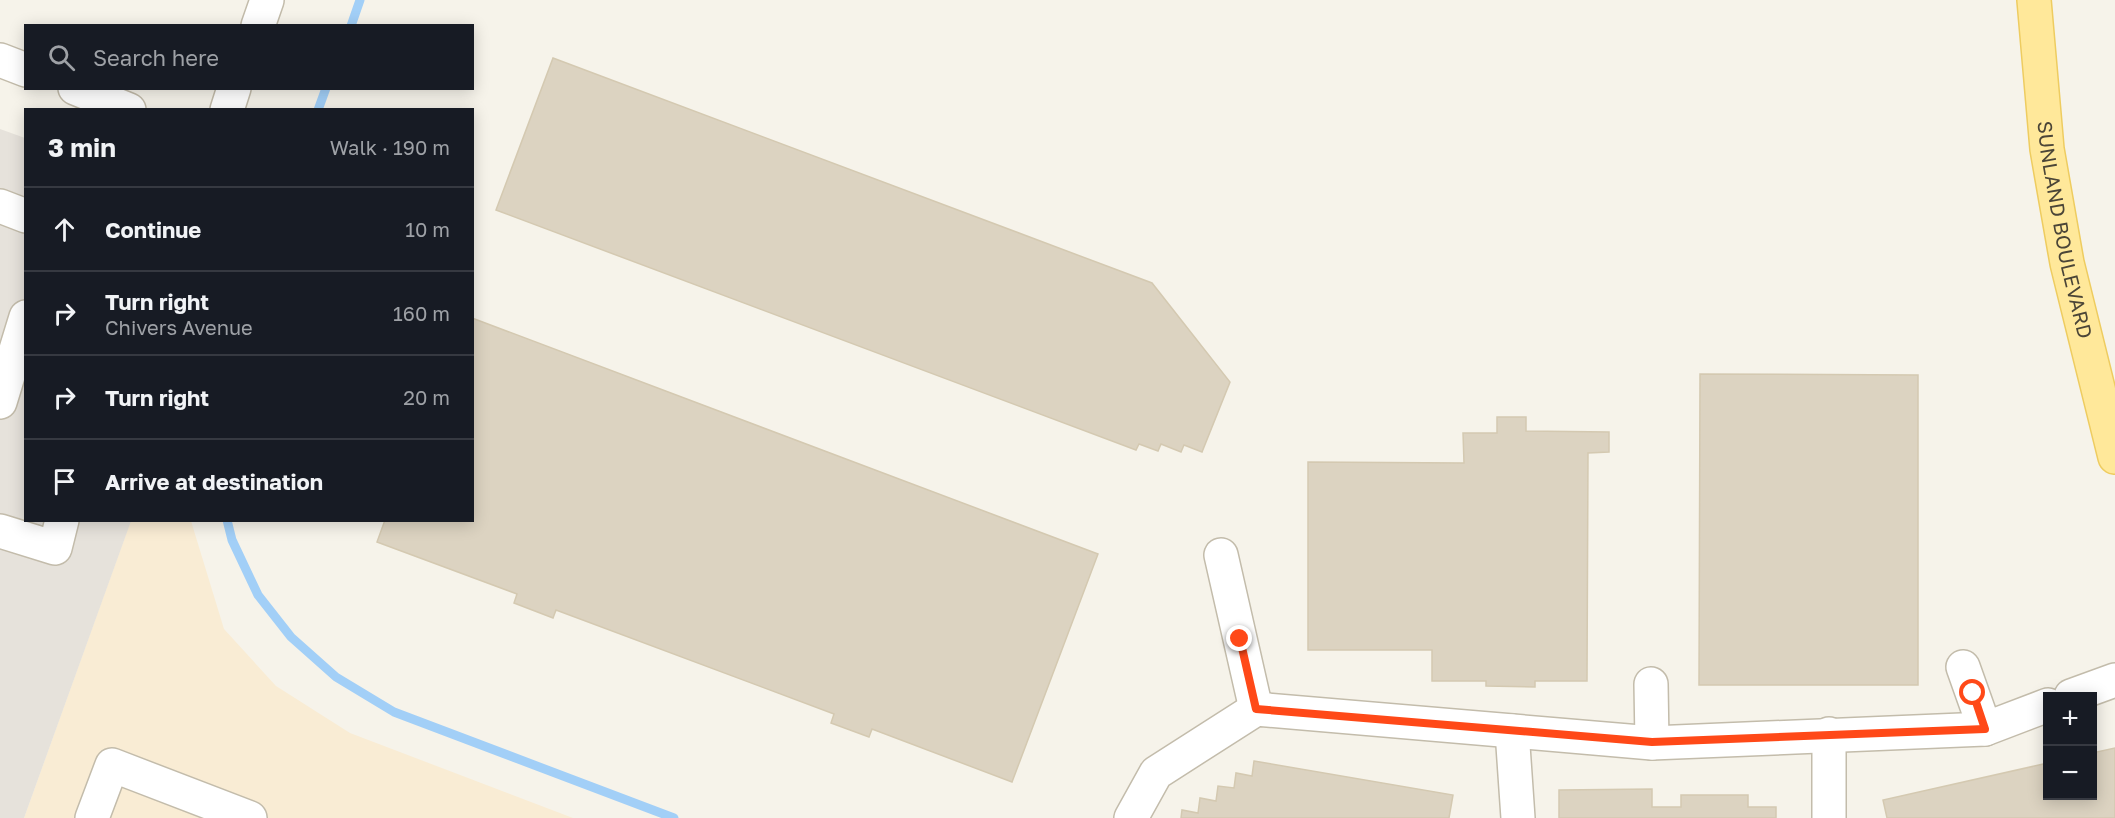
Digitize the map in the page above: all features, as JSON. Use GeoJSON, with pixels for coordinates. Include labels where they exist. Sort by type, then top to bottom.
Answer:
{"type":"FeatureCollection","features":[{"type":"Feature","properties":{"kind":"main road","name":"SUNLAND BOULEVARD"},"geometry":{"type":"LineString","coordinates":[[2034,0],[2048,149],[2067,263],[2115,458]]}},
{"type":"Feature","properties":{"kind":"street"},"geometry":{"type":"LineString","coordinates":[[259,24],[267,0]]}},
{"type":"Feature","properties":{"kind":"street"},"geometry":{"type":"LineString","coordinates":[[0,60],[24,69]]}},
{"type":"Feature","properties":{"kind":"street"},"geometry":{"type":"LineString","coordinates":[[80,90],[124,108]]}},
{"type":"Feature","properties":{"kind":"street"},"geometry":{"type":"LineString","coordinates":[[227,108],[233,90]]}},
{"type":"Feature","properties":{"kind":"street"},"geometry":{"type":"LineString","coordinates":[[0,206],[24,215]]}},
{"type":"Feature","properties":{"kind":"street"},"geometry":{"type":"LineString","coordinates":[[0,402],[24,324]]}},
{"type":"Feature","properties":{"kind":"street"},"geometry":{"type":"LineString","coordinates":[[0,531],[55,548],[62,522]]}},
{"type":"Feature","properties":{"kind":"street"},"geometry":{"type":"LineString","coordinates":[[1221,555],[1256,709]]}},
{"type":"Feature","properties":{"kind":"street"},"geometry":{"type":"LineString","coordinates":[[1963,667],[1985,729]]}},
{"type":"Feature","properties":{"kind":"street"},"geometry":{"type":"LineString","coordinates":[[2082,692],[2115,680]]}},
{"type":"Feature","properties":{"kind":"street"},"geometry":{"type":"LineString","coordinates":[[1651,684],[1652,742]]}},
{"type":"Feature","properties":{"kind":"street"},"geometry":{"type":"LineString","coordinates":[[1131,818],[1155,773],[1256,709],[1652,742],[1985,729],[2043,707]]}},
{"type":"Feature","properties":{"kind":"street"},"geometry":{"type":"LineString","coordinates":[[1512,731],[1518,818]]}},
{"type":"Feature","properties":{"kind":"street"},"geometry":{"type":"LineString","coordinates":[[1829,734],[1829,818]]}},
{"type":"Feature","properties":{"kind":"street"},"geometry":{"type":"LineString","coordinates":[[92,818],[112,765],[250,818]]}},
{"type":"Feature","properties":{"kind":"shaded area"},"geometry":{"type":"Polygon","coordinates":[[[0,129],[24,138],[24,522],[131,522],[24,818],[0,818],[0,129]]]}},
{"type":"Feature","properties":{"kind":"shaded area"},"geometry":{"type":"Polygon","coordinates":[[[130,522],[191,522],[224,629],[276,686],[350,733],[573,818],[24,818],[130,522]]]}},
{"type":"Feature","properties":{"kind":"building"},"geometry":{"type":"Polygon","coordinates":[[[553,58],[1152,283],[1230,382],[1202,452],[1184,445],[1181,452],[1161,444],[1158,451],[1139,444],[1136,450],[496,210],[553,58]]]}},
{"type":"Feature","properties":{"kind":"building"},"geometry":{"type":"Polygon","coordinates":[[[474,319],[1098,554],[1012,782],[872,729],[869,737],[831,723],[834,714],[556,610],[553,618],[514,603],[517,594],[377,542],[384,522],[474,522],[474,319]]]}},
{"type":"Feature","properties":{"kind":"building"},"geometry":{"type":"Polygon","coordinates":[[[1700,374],[1918,375],[1918,685],[1699,685],[1700,374]]]}},
{"type":"Feature","properties":{"kind":"building"},"geometry":{"type":"Polygon","coordinates":[[[1497,417],[1526,417],[1526,431],[1609,432],[1609,452],[1588,453],[1587,681],[1535,681],[1535,687],[1486,686],[1486,681],[1432,681],[1432,650],[1308,650],[1308,462],[1464,463],[1463,433],[1497,433],[1497,417]]]}},
{"type":"Feature","properties":{"kind":"building"},"geometry":{"type":"Polygon","coordinates":[[[2115,748],[2115,818],[1887,818],[1883,800],[2043,764],[2043,800],[2097,800],[2097,752],[2115,748]]]}},
{"type":"Feature","properties":{"kind":"building"},"geometry":{"type":"Polygon","coordinates":[[[1254,761],[1453,795],[1449,818],[1181,818],[1182,810],[1198,813],[1200,798],[1216,801],[1218,786],[1234,788],[1236,773],[1252,776],[1254,761]]]}},
{"type":"Feature","properties":{"kind":"building"},"geometry":{"type":"Polygon","coordinates":[[[1652,789],[1652,807],[1681,807],[1681,795],[1748,795],[1748,807],[1776,807],[1776,818],[1559,818],[1559,790],[1652,789]]]}},
{"type":"Feature","properties":{"kind":"waterway"},"geometry":{"type":"LineString","coordinates":[[352,24],[360,0]]}},
{"type":"Feature","properties":{"kind":"waterway"},"geometry":{"type":"LineString","coordinates":[[319,108],[325,90]]}},
{"type":"Feature","properties":{"kind":"waterway"},"geometry":{"type":"LineString","coordinates":[[228,522],[232,540],[258,595],[291,637],[336,677],[394,712],[674,818]]}},
{"type":"Feature","properties":{"kind":"route"},"geometry":{"type":"LineString","coordinates":[[1240,639],[1256,709],[1652,742],[1985,729],[1973,693]]}}]}
